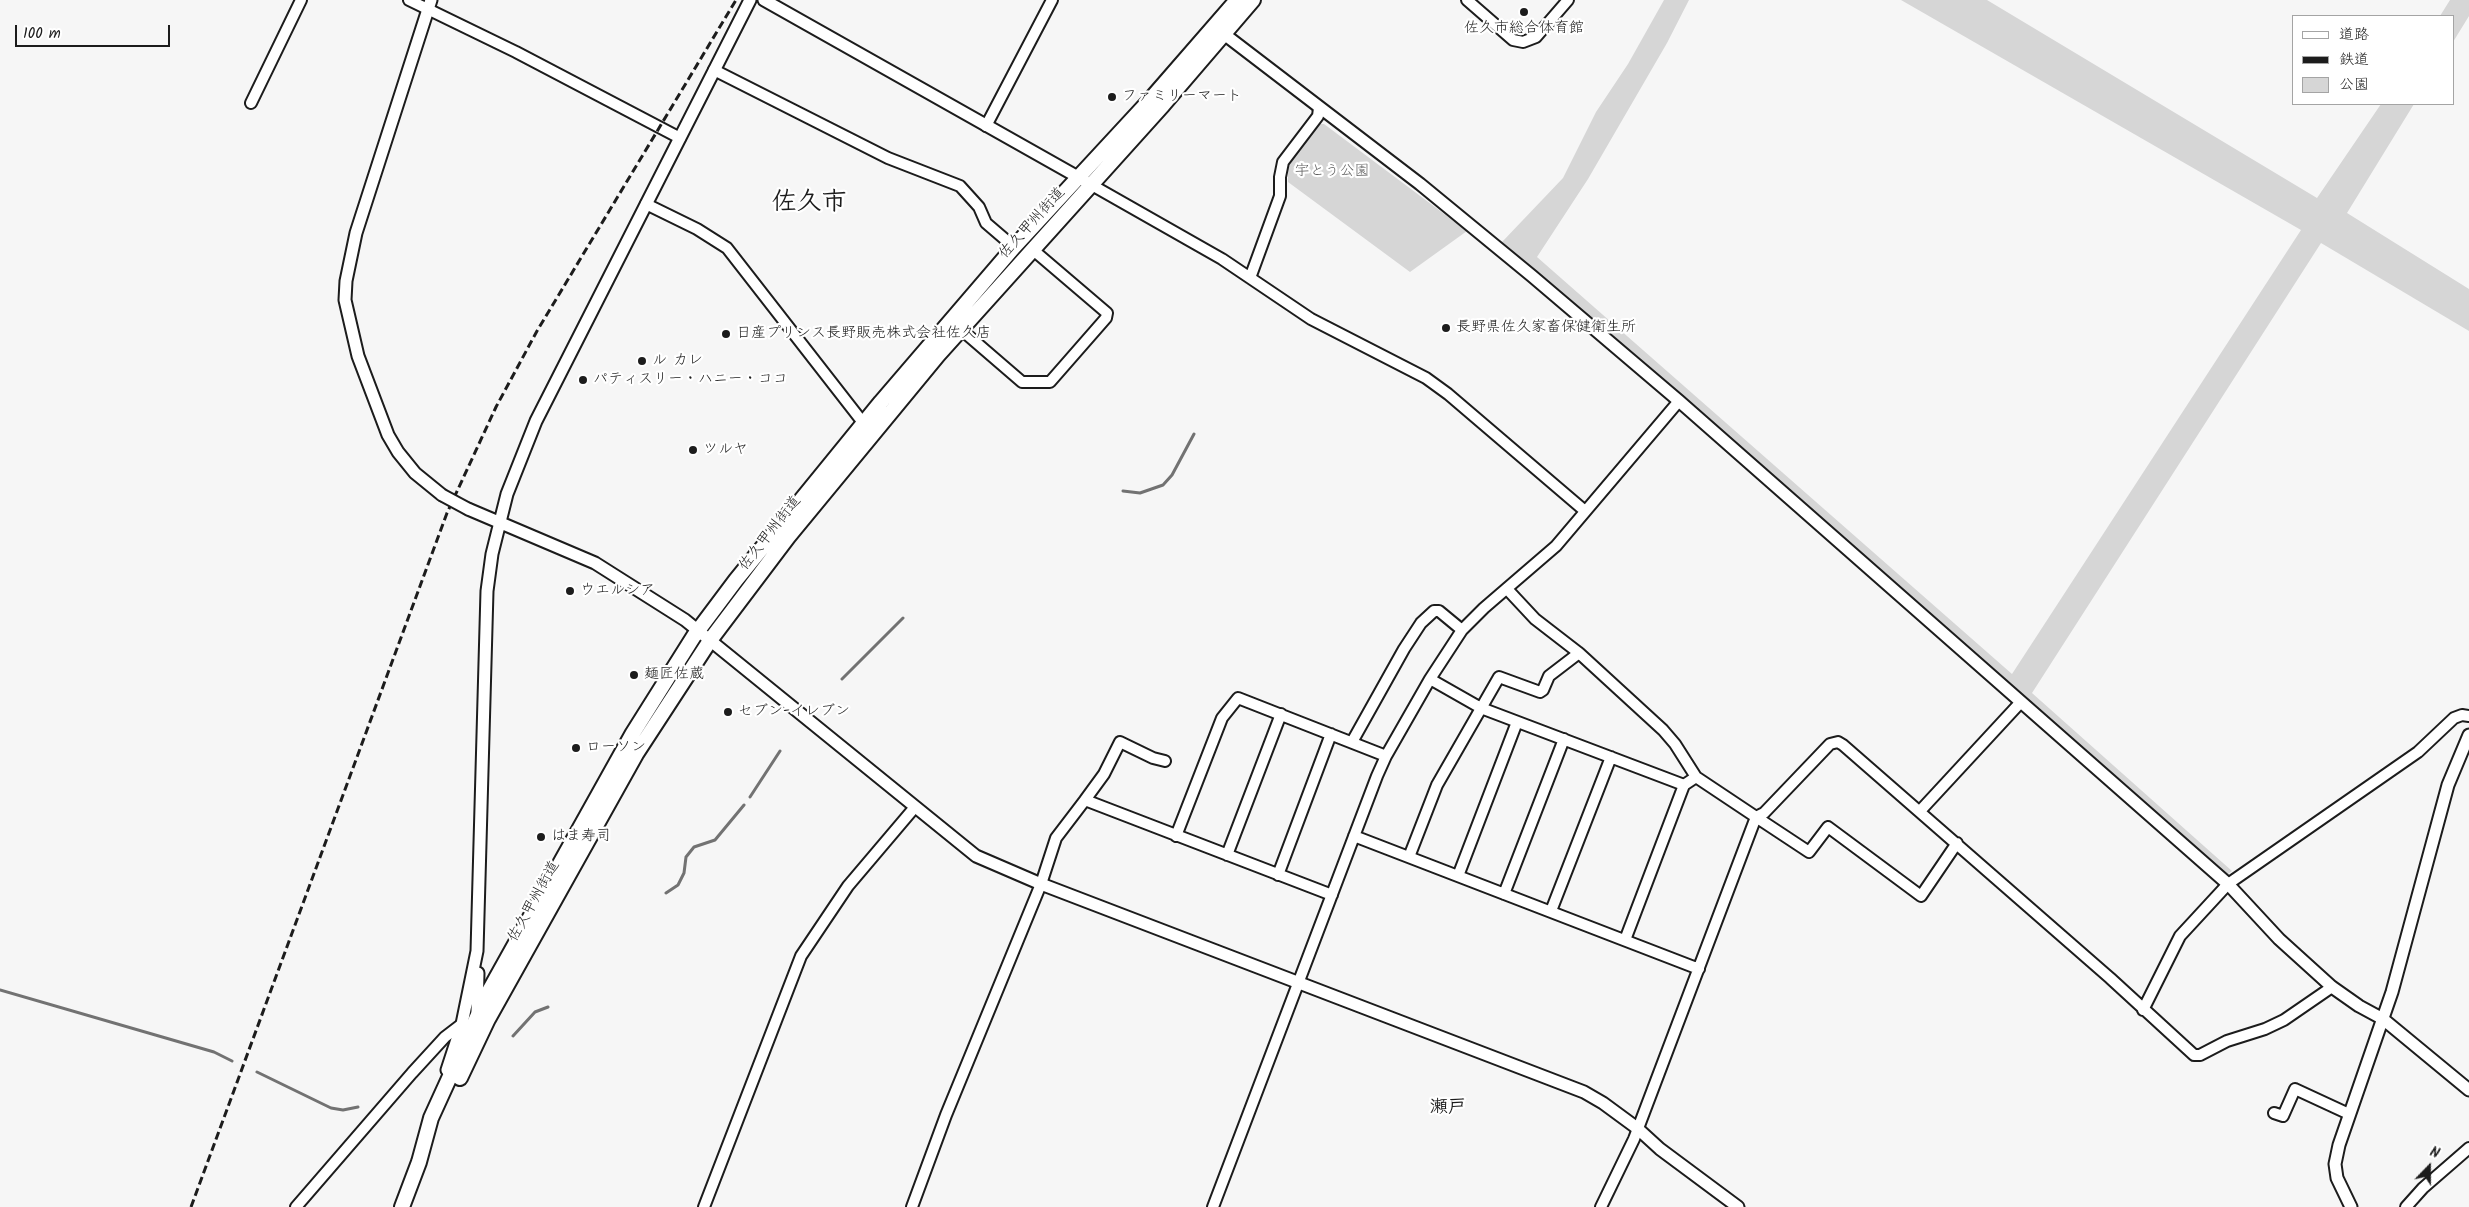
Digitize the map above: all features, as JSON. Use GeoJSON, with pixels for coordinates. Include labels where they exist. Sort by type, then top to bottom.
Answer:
{"type":"FeatureCollection","features":[{"type":"Feature","properties":{"kind":"main road","name":"佐久甲州街道"},"geometry":{"type":"LineString","coordinates":[[956,325],[1032,249],[1084,181],[1237,0]]}},
{"type":"Feature","properties":{"kind":"main road","name":"佐久甲州街道"},"geometry":{"type":"LineString","coordinates":[[419,1162],[431,1118],[477,1016],[633,733],[698,630],[736,580],[956,325],[1014,247],[1084,181],[1224,34],[1253,0]]}},
{"type":"Feature","properties":{"kind":"main road","name":"佐久甲州街道"},"geometry":{"type":"LineString","coordinates":[[402,1207],[419,1162],[472,1052],[516,968],[636,754],[711,639],[867,429]]}},
{"type":"Feature","properties":{"kind":"street"},"geometry":{"type":"LineString","coordinates":[[251,103],[301,0]]}},
{"type":"Feature","properties":{"kind":"street"},"geometry":{"type":"LineString","coordinates":[[409,0],[429,4],[680,138]]}},
{"type":"Feature","properties":{"kind":"street"},"geometry":{"type":"LineString","coordinates":[[472,1052],[479,991],[477,951],[484,645],[489,574],[499,522],[522,453],[536,421],[750,0]]}},
{"type":"Feature","properties":{"kind":"street"},"geometry":{"type":"LineString","coordinates":[[764,0],[1198,244],[1311,319],[1426,378],[1459,403],[1585,512]]}},
{"type":"Feature","properties":{"kind":"street"},"geometry":{"type":"LineString","coordinates":[[986,126],[1052,0]]}},
{"type":"Feature","properties":{"kind":"street"},"geometry":{"type":"LineString","coordinates":[[1467,0],[1513,40],[1523,42],[1536,37],[1568,0]]}},
{"type":"Feature","properties":{"kind":"street"},"geometry":{"type":"LineString","coordinates":[[429,4],[356,233],[346,281],[345,300],[358,356],[388,436],[415,473],[442,495],[468,509],[602,566],[698,630],[976,856],[1041,884],[1584,1092],[1603,1103],[1637,1128],[1660,1149],[1738,1207]]}},
{"type":"Feature","properties":{"kind":"street"},"geometry":{"type":"LineString","coordinates":[[1224,34],[1463,218],[1679,401],[2228,884],[2278,939],[2332,987],[2358,1006],[2383,1019],[2469,1090]]}},
{"type":"Feature","properties":{"kind":"street"},"geometry":{"type":"LineString","coordinates":[[714,70],[888,158],[960,186],[979,207],[986,223],[1014,247]]}},
{"type":"Feature","properties":{"kind":"street"},"geometry":{"type":"LineString","coordinates":[[1250,278],[1280,196],[1280,169],[1318,116],[1319,108]]}},
{"type":"Feature","properties":{"kind":"street"},"geometry":{"type":"LineString","coordinates":[[646,204],[705,233],[727,248],[867,429]]}},
{"type":"Feature","properties":{"kind":"street"},"geometry":{"type":"LineString","coordinates":[[956,325],[1022,382],[1050,382],[1106,318],[1107,313],[1032,249]]}},
{"type":"Feature","properties":{"kind":"street"},"geometry":{"type":"LineString","coordinates":[[1213,1207],[1386,756],[1430,680],[1462,630],[1484,608],[1556,546],[1679,401]]}},
{"type":"Feature","properties":{"kind":"street"},"geometry":{"type":"LineString","coordinates":[[1507,589],[1536,619],[1579,653],[1669,737],[1696,777],[1809,852],[1828,827],[1921,896],[1957,843]]}},
{"type":"Feature","properties":{"kind":"street"},"geometry":{"type":"LineString","coordinates":[[1352,742],[1404,649],[1428,617],[1437,610],[1462,630]]}},
{"type":"Feature","properties":{"kind":"street"},"geometry":{"type":"LineString","coordinates":[[1409,857],[1437,785],[1499,677],[1540,692],[1544,690],[1549,676],[1579,653]]}},
{"type":"Feature","properties":{"kind":"street"},"geometry":{"type":"LineString","coordinates":[[1430,680],[1481,708],[1684,785]]}},
{"type":"Feature","properties":{"kind":"street"},"geometry":{"type":"LineString","coordinates":[[1176,836],[1222,718],[1238,698],[1386,756]]}},
{"type":"Feature","properties":{"kind":"street"},"geometry":{"type":"LineString","coordinates":[[1920,811],[2020,703]]}},
{"type":"Feature","properties":{"kind":"street"},"geometry":{"type":"LineString","coordinates":[[1227,855],[1281,714]]}},
{"type":"Feature","properties":{"kind":"street"},"geometry":{"type":"LineString","coordinates":[[2143,1010],[2180,936],[2228,884],[2418,752],[2454,718],[2462,715],[2469,716]]}},
{"type":"Feature","properties":{"kind":"street"},"geometry":{"type":"LineString","coordinates":[[1458,876],[1517,722]]}},
{"type":"Feature","properties":{"kind":"street"},"geometry":{"type":"LineString","coordinates":[[1278,875],[1332,734]]}},
{"type":"Feature","properties":{"kind":"street"},"geometry":{"type":"LineString","coordinates":[[2350,1207],[2339,1184],[2336,1164],[2349,1114],[2383,1019],[2416,908],[2448,785],[2469,734]]}},
{"type":"Feature","properties":{"kind":"street"},"geometry":{"type":"LineString","coordinates":[[1504,894],[1564,739]]}},
{"type":"Feature","properties":{"kind":"street"},"geometry":{"type":"LineString","coordinates":[[912,1207],[946,1115],[1041,884],[1056,838],[1104,774],[1120,742],[1153,758],[1165,761]]}},
{"type":"Feature","properties":{"kind":"street"},"geometry":{"type":"LineString","coordinates":[[1600,1207],[1634,1139],[1756,817],[1764,813],[1834,742],[1843,745],[1920,811],[2110,978],[2189,1051],[2198,1056],[2227,1041],[2265,1029],[2284,1020],[2332,987]]}},
{"type":"Feature","properties":{"kind":"street"},"geometry":{"type":"LineString","coordinates":[[1551,911],[1611,758]]}},
{"type":"Feature","properties":{"kind":"street"},"geometry":{"type":"LineString","coordinates":[[1625,940],[1684,785],[1696,777]]}},
{"type":"Feature","properties":{"kind":"street"},"geometry":{"type":"LineString","coordinates":[[1085,800],[1332,895]]}},
{"type":"Feature","properties":{"kind":"street"},"geometry":{"type":"LineString","coordinates":[[704,1207],[801,956],[848,886],[914,807]]}},
{"type":"Feature","properties":{"kind":"street"},"geometry":{"type":"LineString","coordinates":[[1354,836],[1699,969]]}},
{"type":"Feature","properties":{"kind":"street"},"geometry":{"type":"LineString","coordinates":[[431,1118],[462,1024],[477,951]]}},
{"type":"Feature","properties":{"kind":"street"},"geometry":{"type":"LineString","coordinates":[[296,1207],[412,1073],[445,1037],[462,1024]]}},
{"type":"Feature","properties":{"kind":"street"},"geometry":{"type":"LineString","coordinates":[[2274,1113],[2283,1116],[2294,1089],[2349,1114]]}},
{"type":"Feature","properties":{"kind":"street"},"geometry":{"type":"LineString","coordinates":[[2406,1207],[2423,1188],[2469,1148]]}},
{"type":"Feature","properties":{"kind":"green space"},"geometry":{"type":"Polygon","coordinates":[[[1664,0],[1689,0],[1667,43],[1588,179],[1537,257],[2012,674],[2301,230],[1901,0],[1987,0],[2317,198],[2380,105],[2413,105],[2347,213],[2469,289],[2469,331],[2321,243],[2032,693],[2232,871],[2226,876],[1502,242],[1563,178],[1596,112],[1628,64],[1664,0]]]}},
{"type":"Feature","properties":{"kind":"green space"},"geometry":{"type":"Polygon","coordinates":[[[2450,0],[2469,0],[2469,16],[2454,40],[2454,15],[2441,15],[2450,0]]]}},
{"type":"Feature","properties":{"kind":"green space","name":"宇とう公園"},"geometry":{"type":"Polygon","coordinates":[[[1318,124],[1324,124],[1467,231],[1410,272],[1288,182],[1288,165],[1318,124]]]}},
{"type":"Feature","properties":{"kind":"waterway"},"geometry":{"type":"LineString","coordinates":[[1123,491],[1140,493],[1163,485],[1172,475],[1194,434]]}},
{"type":"Feature","properties":{"kind":"waterway"},"geometry":{"type":"LineString","coordinates":[[842,679],[903,618]]}},
{"type":"Feature","properties":{"kind":"waterway"},"geometry":{"type":"LineString","coordinates":[[750,797],[780,751]]}},
{"type":"Feature","properties":{"kind":"waterway"},"geometry":{"type":"LineString","coordinates":[[666,893],[678,885],[684,873],[686,857],[694,847],[715,840],[744,805]]}},
{"type":"Feature","properties":{"kind":"waterway"},"geometry":{"type":"LineString","coordinates":[[0,990],[214,1052],[232,1061]]}},
{"type":"Feature","properties":{"kind":"waterway"},"geometry":{"type":"LineString","coordinates":[[513,1036],[535,1012],[548,1007]]}},
{"type":"Feature","properties":{"kind":"waterway"},"geometry":{"type":"LineString","coordinates":[[257,1072],[331,1108],[343,1110],[358,1107]]}},
{"type":"Feature","properties":{"kind":"railway"},"geometry":{"type":"LineString","coordinates":[[191,1207],[447,513],[496,407],[537,331],[736,0]]}},
{"type":"Feature","properties":{"kind":"place","name":"佐久市総合体育館"},"geometry":{"type":"Point","coordinates":[1524,12]}},
{"type":"Feature","properties":{"kind":"place","name":"ファミリーマート"},"geometry":{"type":"Point","coordinates":[1112,97]}},
{"type":"Feature","properties":{"kind":"place","name":"長野県佐久家畜保健衛生所"},"geometry":{"type":"Point","coordinates":[1446,328]}},
{"type":"Feature","properties":{"kind":"place","name":"日産プリンス長野販売株式会社佐久店"},"geometry":{"type":"Point","coordinates":[726,334]}},
{"type":"Feature","properties":{"kind":"place","name":"ル カレ"},"geometry":{"type":"Point","coordinates":[642,361]}},
{"type":"Feature","properties":{"kind":"place","name":"パティスリー・ハニー・ココ"},"geometry":{"type":"Point","coordinates":[583,380]}},
{"type":"Feature","properties":{"kind":"place","name":"ツルヤ"},"geometry":{"type":"Point","coordinates":[693,450]}},
{"type":"Feature","properties":{"kind":"place","name":"ウエルシア"},"geometry":{"type":"Point","coordinates":[570,591]}},
{"type":"Feature","properties":{"kind":"place","name":"麺匠佐蔵"},"geometry":{"type":"Point","coordinates":[634,675]}},
{"type":"Feature","properties":{"kind":"place","name":"セブン-イレブン"},"geometry":{"type":"Point","coordinates":[728,712]}},
{"type":"Feature","properties":{"kind":"place","name":"ローソン"},"geometry":{"type":"Point","coordinates":[576,748]}},
{"type":"Feature","properties":{"kind":"place","name":"はま寿司"},"geometry":{"type":"Point","coordinates":[541,837]}},
{"type":"Feature","properties":{"kind":"district","name":"佐久市"},"geometry":{"type":"Point","coordinates":[809,205]}},
{"type":"Feature","properties":{"kind":"district","name":"瀬戸"},"geometry":{"type":"Point","coordinates":[1448,1109]}}]}
